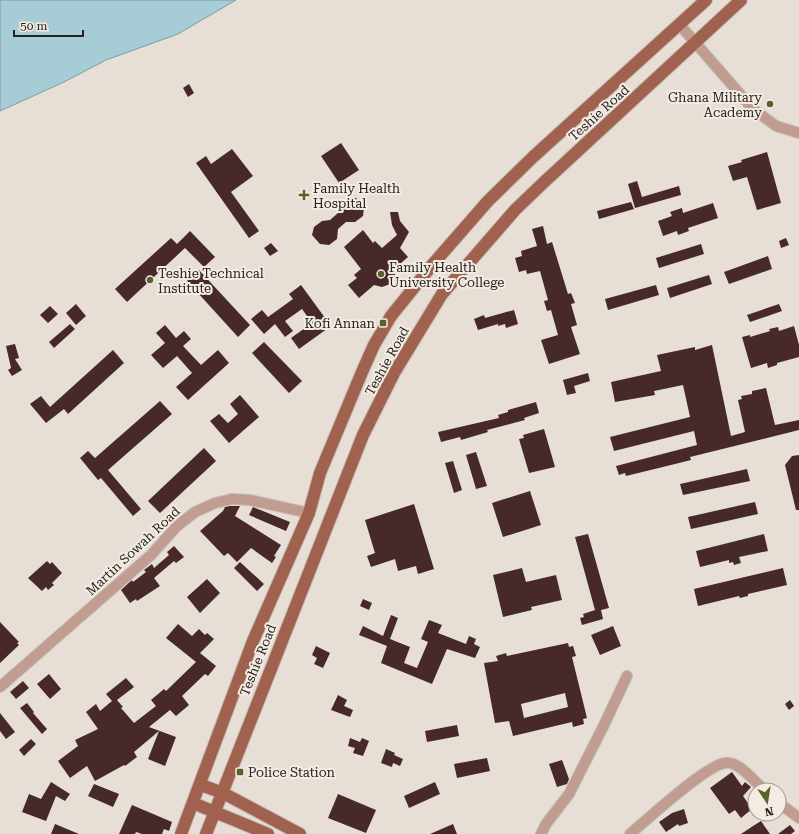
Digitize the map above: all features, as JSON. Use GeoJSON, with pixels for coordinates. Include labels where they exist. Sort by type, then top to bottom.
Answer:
{"type":"FeatureCollection","features":[{"type":"Feature","properties":{"kind":"main road","name":"Teshie Road"},"geometry":{"type":"LineString","coordinates":[[181,834],[253,640],[309,513],[320,473],[359,379],[374,346],[391,316],[433,264],[488,201],[533,156],[706,0]]}},
{"type":"Feature","properties":{"kind":"main road","name":"Teshie Road"},"geometry":{"type":"LineString","coordinates":[[206,834],[260,693],[363,435],[394,373],[438,300],[479,251],[536,189],[741,0]]}},
{"type":"Feature","properties":{"kind":"main road"},"geometry":{"type":"LineString","coordinates":[[200,785],[222,793],[300,834]]}},
{"type":"Feature","properties":{"kind":"main road"},"geometry":{"type":"LineString","coordinates":[[193,803],[216,811],[268,834]]}},
{"type":"Feature","properties":{"kind":"street"},"geometry":{"type":"LineString","coordinates":[[679,24],[695,44],[753,108],[776,126],[799,133]]}},
{"type":"Feature","properties":{"kind":"street","name":"Martin Sowah Road"},"geometry":{"type":"LineString","coordinates":[[0,687],[151,555],[177,526],[196,512],[215,503],[232,499],[250,500],[309,513]]}},
{"type":"Feature","properties":{"kind":"street"},"geometry":{"type":"LineString","coordinates":[[541,834],[546,824],[568,794],[604,725],[627,676]]}},
{"type":"Feature","properties":{"kind":"street"},"geometry":{"type":"LineString","coordinates":[[630,834],[703,774],[726,763],[736,765],[755,782]]}},
{"type":"Feature","properties":{"kind":"street"},"geometry":{"type":"LineString","coordinates":[[787,809],[799,818]]}},
{"type":"Feature","properties":{"kind":"water"},"geometry":{"type":"Polygon","coordinates":[[[0,0],[236,0],[178,34],[106,60],[64,82],[0,111],[0,0]]]}},
{"type":"Feature","properties":{"kind":"building"},"geometry":{"type":"Polygon","coordinates":[[[189,84],[194,93],[188,97],[183,88],[189,84]]]}},
{"type":"Feature","properties":{"kind":"building"},"geometry":{"type":"Polygon","coordinates":[[[341,143],[359,170],[339,183],[321,156],[341,143]]]}},
{"type":"Feature","properties":{"kind":"building"},"geometry":{"type":"Polygon","coordinates":[[[232,149],[253,176],[231,192],[259,231],[249,238],[196,163],[206,156],[211,164],[232,149]]]}},
{"type":"Feature","properties":{"kind":"building"},"geometry":{"type":"Polygon","coordinates":[[[767,152],[781,203],[757,210],[747,177],[733,181],[728,166],[742,162],[741,160],[767,152]]]}},
{"type":"Feature","properties":{"kind":"building"},"geometry":{"type":"Polygon","coordinates":[[[637,181],[642,197],[679,186],[681,195],[635,208],[628,184],[637,181]]]}},
{"type":"Feature","properties":{"kind":"building"},"geometry":{"type":"Polygon","coordinates":[[[356,198],[364,207],[363,216],[355,222],[346,222],[338,229],[337,239],[329,245],[320,244],[312,235],[314,227],[322,221],[330,220],[338,213],[340,205],[347,199],[356,198]]]}},
{"type":"Feature","properties":{"kind":"building"},"geometry":{"type":"Polygon","coordinates":[[[631,202],[634,209],[599,219],[597,211],[631,202]]]}},
{"type":"Feature","properties":{"kind":"building"},"geometry":{"type":"Polygon","coordinates":[[[713,203],[718,218],[688,228],[689,231],[678,235],[677,231],[663,236],[658,221],[672,216],[670,212],[682,208],[683,213],[713,203]]]}},
{"type":"Feature","properties":{"kind":"building"},"geometry":{"type":"Polygon","coordinates":[[[390,212],[398,212],[400,221],[409,232],[400,248],[408,257],[394,269],[395,276],[390,284],[382,287],[374,285],[359,298],[348,285],[357,278],[354,275],[361,269],[344,247],[363,230],[373,243],[375,241],[382,248],[397,235],[392,225],[390,212]]]}},
{"type":"Feature","properties":{"kind":"building"},"geometry":{"type":"Polygon","coordinates":[[[543,226],[547,244],[552,242],[568,294],[571,293],[575,303],[571,304],[577,325],[571,327],[580,354],[549,364],[541,340],[558,335],[551,310],[547,311],[544,301],[548,300],[540,271],[527,274],[526,270],[519,272],[515,258],[522,256],[521,251],[537,246],[532,229],[543,226]]]}},
{"type":"Feature","properties":{"kind":"building"},"geometry":{"type":"Polygon","coordinates":[[[190,231],[215,257],[204,267],[185,248],[127,302],[115,289],[171,238],[177,244],[190,231]]]}},
{"type":"Feature","properties":{"kind":"building"},"geometry":{"type":"Polygon","coordinates":[[[786,238],[789,245],[781,248],[779,241],[786,238]]]}},
{"type":"Feature","properties":{"kind":"building"},"geometry":{"type":"Polygon","coordinates":[[[271,243],[278,251],[270,256],[264,248],[271,243]]]}},
{"type":"Feature","properties":{"kind":"building"},"geometry":{"type":"Polygon","coordinates":[[[701,244],[704,254],[659,268],[656,258],[701,244]]]}},
{"type":"Feature","properties":{"kind":"building"},"geometry":{"type":"Polygon","coordinates":[[[768,256],[772,269],[729,284],[724,272],[768,256]]]}},
{"type":"Feature","properties":{"kind":"building"},"geometry":{"type":"Polygon","coordinates":[[[199,270],[250,325],[238,337],[187,281],[199,270]]]}},
{"type":"Feature","properties":{"kind":"building"},"geometry":{"type":"Polygon","coordinates":[[[709,275],[712,284],[670,298],[667,288],[709,275]]]}},
{"type":"Feature","properties":{"kind":"building"},"geometry":{"type":"Polygon","coordinates":[[[301,285],[331,326],[299,349],[291,338],[312,323],[302,309],[285,321],[293,331],[285,337],[275,324],[264,334],[251,319],[262,310],[268,317],[293,299],[289,294],[301,285]]]}},
{"type":"Feature","properties":{"kind":"building"},"geometry":{"type":"Polygon","coordinates":[[[656,285],[659,295],[608,310],[605,299],[656,285]]]}},
{"type":"Feature","properties":{"kind":"building"},"geometry":{"type":"Polygon","coordinates":[[[76,304],[86,316],[76,325],[66,313],[76,304]]]}},
{"type":"Feature","properties":{"kind":"building"},"geometry":{"type":"Polygon","coordinates":[[[779,304],[782,311],[750,322],[747,315],[779,304]]]}},
{"type":"Feature","properties":{"kind":"building"},"geometry":{"type":"Polygon","coordinates":[[[50,306],[58,314],[48,323],[40,315],[50,306]]]}},
{"type":"Feature","properties":{"kind":"building"},"geometry":{"type":"Polygon","coordinates":[[[514,310],[518,324],[506,328],[505,324],[498,326],[498,324],[478,330],[474,319],[484,315],[485,318],[514,310]]]}},
{"type":"Feature","properties":{"kind":"building"},"geometry":{"type":"Polygon","coordinates":[[[70,324],[75,329],[54,348],[49,342],[70,324]]]}},
{"type":"Feature","properties":{"kind":"building"},"geometry":{"type":"Polygon","coordinates":[[[165,325],[176,338],[184,331],[191,339],[183,346],[201,365],[218,350],[229,363],[188,400],[176,387],[192,373],[177,356],[163,368],[151,355],[165,343],[156,333],[165,325]]]}},
{"type":"Feature","properties":{"kind":"building"},"geometry":{"type":"Polygon","coordinates":[[[794,326],[799,345],[799,357],[777,363],[777,365],[768,368],[767,363],[751,368],[742,337],[750,335],[750,337],[778,327],[779,331],[794,326]]]}},
{"type":"Feature","properties":{"kind":"building"},"geometry":{"type":"Polygon","coordinates":[[[264,342],[302,381],[289,393],[252,353],[264,342]]]}},
{"type":"Feature","properties":{"kind":"building"},"geometry":{"type":"Polygon","coordinates":[[[15,344],[19,358],[15,359],[22,370],[12,376],[8,370],[11,368],[6,346],[15,344]]]}},
{"type":"Feature","properties":{"kind":"building"},"geometry":{"type":"Polygon","coordinates":[[[712,345],[731,436],[745,432],[738,400],[742,399],[741,396],[752,394],[752,391],[766,388],[775,425],[799,420],[799,430],[690,457],[691,460],[675,464],[626,476],[625,473],[619,475],[616,466],[697,445],[694,431],[614,451],[610,437],[690,417],[683,385],[654,391],[655,395],[615,402],[611,382],[661,371],[657,355],[695,347],[695,350],[712,345]]]}},
{"type":"Feature","properties":{"kind":"building"},"geometry":{"type":"Polygon","coordinates":[[[113,350],[124,363],[68,414],[64,409],[46,423],[30,404],[41,396],[50,407],[113,350]]]}},
{"type":"Feature","properties":{"kind":"building"},"geometry":{"type":"Polygon","coordinates":[[[588,373],[590,381],[574,386],[576,393],[567,395],[563,380],[588,373]]]}},
{"type":"Feature","properties":{"kind":"building"},"geometry":{"type":"Polygon","coordinates":[[[240,395],[259,417],[229,443],[210,421],[219,414],[228,423],[238,414],[230,404],[240,395]]]}},
{"type":"Feature","properties":{"kind":"building"},"geometry":{"type":"Polygon","coordinates":[[[160,401],[172,414],[108,470],[141,509],[133,516],[101,478],[98,480],[80,458],[88,451],[95,458],[160,401]]]}},
{"type":"Feature","properties":{"kind":"building"},"geometry":{"type":"Polygon","coordinates":[[[536,402],[539,413],[524,418],[525,420],[487,430],[488,432],[461,440],[460,437],[441,442],[438,432],[499,418],[498,415],[508,412],[508,410],[536,402]]]}},
{"type":"Feature","properties":{"kind":"building"},"geometry":{"type":"Polygon","coordinates":[[[544,429],[555,467],[529,473],[519,439],[524,438],[523,435],[544,429]]]}},
{"type":"Feature","properties":{"kind":"building"},"geometry":{"type":"Polygon","coordinates":[[[204,448],[216,461],[160,513],[148,501],[204,448]]]}},
{"type":"Feature","properties":{"kind":"building"},"geometry":{"type":"Polygon","coordinates":[[[476,452],[487,486],[476,489],[466,455],[476,452]]]}},
{"type":"Feature","properties":{"kind":"building"},"geometry":{"type":"Polygon","coordinates":[[[799,455],[799,510],[796,510],[785,465],[792,456],[799,455]]]}},
{"type":"Feature","properties":{"kind":"building"},"geometry":{"type":"Polygon","coordinates":[[[453,461],[462,490],[454,493],[445,463],[453,461]]]}},
{"type":"Feature","properties":{"kind":"building"},"geometry":{"type":"Polygon","coordinates":[[[747,469],[750,481],[683,495],[680,484],[747,469]]]}},
{"type":"Feature","properties":{"kind":"building"},"geometry":{"type":"Polygon","coordinates":[[[530,491],[541,525],[503,537],[492,503],[530,491]]]}},
{"type":"Feature","properties":{"kind":"building"},"geometry":{"type":"Polygon","coordinates":[[[755,502],[758,514],[691,529],[688,517],[755,502]]]}},
{"type":"Feature","properties":{"kind":"building"},"geometry":{"type":"Polygon","coordinates":[[[414,504],[434,569],[418,574],[416,566],[398,571],[395,559],[371,567],[367,556],[375,553],[365,520],[414,504]]]}},
{"type":"Feature","properties":{"kind":"building"},"geometry":{"type":"Polygon","coordinates":[[[240,506],[235,516],[281,545],[274,556],[276,557],[272,563],[251,548],[237,562],[228,553],[224,556],[200,531],[223,511],[225,507],[240,506]]]}},
{"type":"Feature","properties":{"kind":"building"},"geometry":{"type":"Polygon","coordinates":[[[253,507],[290,522],[286,531],[249,515],[253,507]]]}},
{"type":"Feature","properties":{"kind":"building"},"geometry":{"type":"Polygon","coordinates":[[[588,534],[609,608],[601,610],[603,619],[582,625],[580,618],[584,617],[583,614],[595,610],[575,537],[588,534]]]}},
{"type":"Feature","properties":{"kind":"building"},"geometry":{"type":"Polygon","coordinates":[[[764,534],[768,551],[739,557],[741,563],[734,565],[733,562],[729,563],[729,560],[700,567],[696,551],[764,534]]]}},
{"type":"Feature","properties":{"kind":"building"},"geometry":{"type":"Polygon","coordinates":[[[174,546],[184,557],[176,563],[174,561],[154,578],[160,586],[137,601],[136,599],[130,603],[121,590],[132,580],[133,582],[146,572],[144,570],[152,564],[154,568],[169,555],[167,552],[174,546]]]}},
{"type":"Feature","properties":{"kind":"building"},"geometry":{"type":"Polygon","coordinates":[[[47,561],[50,564],[52,562],[62,573],[52,583],[54,585],[48,590],[46,587],[42,591],[28,578],[47,561]]]}},
{"type":"Feature","properties":{"kind":"building"},"geometry":{"type":"Polygon","coordinates":[[[240,562],[264,584],[257,591],[234,568],[240,562]]]}},
{"type":"Feature","properties":{"kind":"building"},"geometry":{"type":"Polygon","coordinates":[[[522,568],[526,582],[556,575],[562,600],[531,607],[532,610],[503,617],[493,575],[522,568]]]}},
{"type":"Feature","properties":{"kind":"building"},"geometry":{"type":"Polygon","coordinates":[[[783,568],[787,585],[748,594],[748,596],[740,598],[739,596],[698,606],[694,589],[783,568]]]}},
{"type":"Feature","properties":{"kind":"building"},"geometry":{"type":"Polygon","coordinates":[[[207,579],[220,593],[200,613],[187,597],[207,579]]]}},
{"type":"Feature","properties":{"kind":"building"},"geometry":{"type":"Polygon","coordinates":[[[363,599],[372,603],[369,610],[360,606],[363,599]]]}},
{"type":"Feature","properties":{"kind":"building"},"geometry":{"type":"Polygon","coordinates":[[[391,615],[398,618],[390,639],[410,647],[404,663],[417,668],[428,642],[421,639],[429,620],[442,625],[438,633],[466,644],[469,636],[476,639],[474,644],[480,647],[475,658],[447,649],[432,684],[381,663],[387,646],[359,635],[363,626],[383,636],[391,615]]]}},
{"type":"Feature","properties":{"kind":"building"},"geometry":{"type":"Polygon","coordinates":[[[0,622],[19,642],[17,643],[19,645],[0,663],[0,622]]]}},
{"type":"Feature","properties":{"kind":"building"},"geometry":{"type":"Polygon","coordinates":[[[178,624],[192,636],[199,629],[205,635],[207,633],[214,639],[200,653],[216,666],[208,676],[205,674],[182,696],[189,705],[176,716],[170,710],[149,727],[176,737],[165,766],[148,759],[159,731],[134,752],[137,757],[125,766],[124,765],[95,781],[87,766],[70,778],[58,761],[78,746],[75,740],[98,729],[86,712],[96,704],[100,711],[112,701],[106,694],[126,678],[134,687],[117,700],[123,707],[121,708],[134,723],[156,706],[151,700],[164,689],[166,691],[196,662],[166,638],[178,624]]]}},
{"type":"Feature","properties":{"kind":"building"},"geometry":{"type":"Polygon","coordinates":[[[613,626],[621,646],[600,655],[591,635],[613,626]]]}},
{"type":"Feature","properties":{"kind":"building"},"geometry":{"type":"Polygon","coordinates":[[[568,643],[569,647],[573,646],[576,656],[572,657],[587,718],[583,719],[584,724],[573,727],[572,722],[513,736],[509,721],[495,723],[484,663],[498,661],[496,656],[506,653],[507,656],[568,643]],[[565,693],[521,704],[524,718],[568,707],[565,693]]]}},
{"type":"Feature","properties":{"kind":"building"},"geometry":{"type":"Polygon","coordinates":[[[316,646],[330,653],[323,668],[314,664],[317,658],[312,655],[316,646]]]}},
{"type":"Feature","properties":{"kind":"building"},"geometry":{"type":"Polygon","coordinates":[[[49,674],[61,689],[50,699],[37,684],[49,674]]]}},
{"type":"Feature","properties":{"kind":"building"},"geometry":{"type":"Polygon","coordinates":[[[23,681],[29,688],[16,699],[10,692],[23,681]]]}},
{"type":"Feature","properties":{"kind":"building"},"geometry":{"type":"Polygon","coordinates":[[[338,695],[347,700],[344,706],[353,710],[350,717],[331,710],[338,695]]]}},
{"type":"Feature","properties":{"kind":"building"},"geometry":{"type":"Polygon","coordinates":[[[790,700],[794,706],[789,710],[785,704],[790,700]]]}},
{"type":"Feature","properties":{"kind":"building"},"geometry":{"type":"Polygon","coordinates":[[[27,703],[34,712],[33,713],[47,729],[42,734],[20,708],[27,703]]]}},
{"type":"Feature","properties":{"kind":"building"},"geometry":{"type":"Polygon","coordinates":[[[0,713],[15,732],[6,739],[0,731],[0,713]]]}},
{"type":"Feature","properties":{"kind":"building"},"geometry":{"type":"Polygon","coordinates":[[[457,725],[459,736],[427,742],[425,731],[457,725]]]}},
{"type":"Feature","properties":{"kind":"building"},"geometry":{"type":"Polygon","coordinates":[[[350,738],[360,742],[362,738],[369,741],[363,756],[353,753],[355,748],[348,746],[350,738]]]}},
{"type":"Feature","properties":{"kind":"building"},"geometry":{"type":"Polygon","coordinates":[[[31,739],[36,744],[24,756],[19,750],[31,739]]]}},
{"type":"Feature","properties":{"kind":"building"},"geometry":{"type":"Polygon","coordinates":[[[386,749],[403,759],[400,766],[393,763],[392,767],[381,763],[386,749]]]}},
{"type":"Feature","properties":{"kind":"building"},"geometry":{"type":"Polygon","coordinates":[[[487,758],[490,771],[457,778],[454,764],[487,758]]]}},
{"type":"Feature","properties":{"kind":"building"},"geometry":{"type":"Polygon","coordinates":[[[562,760],[569,779],[567,784],[557,787],[549,764],[562,760]]]}},
{"type":"Feature","properties":{"kind":"building"},"geometry":{"type":"Polygon","coordinates":[[[732,772],[742,786],[745,782],[747,784],[747,792],[743,796],[747,802],[747,813],[741,818],[735,810],[729,814],[710,788],[732,772]]]}},
{"type":"Feature","properties":{"kind":"building"},"geometry":{"type":"Polygon","coordinates":[[[51,782],[70,794],[65,801],[56,796],[46,821],[22,812],[29,794],[41,799],[51,782]]]}},
{"type":"Feature","properties":{"kind":"building"},"geometry":{"type":"Polygon","coordinates":[[[435,782],[440,794],[409,808],[404,796],[435,782]]]}},
{"type":"Feature","properties":{"kind":"building"},"geometry":{"type":"Polygon","coordinates":[[[94,784],[119,794],[113,807],[88,796],[94,784]]]}},
{"type":"Feature","properties":{"kind":"building"},"geometry":{"type":"Polygon","coordinates":[[[338,794],[376,810],[366,833],[328,818],[338,794]]]}},
{"type":"Feature","properties":{"kind":"building"},"geometry":{"type":"Polygon","coordinates":[[[132,805],[172,822],[169,831],[164,829],[162,834],[142,834],[136,832],[135,834],[119,834],[132,805]]]}},
{"type":"Feature","properties":{"kind":"building"},"geometry":{"type":"Polygon","coordinates":[[[684,809],[688,823],[679,826],[678,824],[666,832],[659,822],[672,813],[684,809]]]}},
{"type":"Feature","properties":{"kind":"building"},"geometry":{"type":"Polygon","coordinates":[[[762,822],[770,834],[741,834],[762,822]]]}},
{"type":"Feature","properties":{"kind":"building"},"geometry":{"type":"Polygon","coordinates":[[[55,824],[79,834],[51,834],[55,824]]]}},
{"type":"Feature","properties":{"kind":"building"},"geometry":{"type":"Polygon","coordinates":[[[453,824],[457,834],[430,834],[453,824]]]}},
{"type":"Feature","properties":{"kind":"building"},"geometry":{"type":"Polygon","coordinates":[[[790,825],[795,831],[791,834],[778,834],[790,825]]]}},
{"type":"Feature","properties":{"kind":"place","name":"Ghana Military Academy"},"geometry":{"type":"Point","coordinates":[770,104]}},
{"type":"Feature","properties":{"kind":"place","name":"Family Health Hospital"},"geometry":{"type":"Point","coordinates":[304,195]}},
{"type":"Feature","properties":{"kind":"place","name":"Family Health University College"},"geometry":{"type":"Point","coordinates":[381,274]}},
{"type":"Feature","properties":{"kind":"place","name":"Teshie Technical Institute"},"geometry":{"type":"Point","coordinates":[150,280]}},
{"type":"Feature","properties":{"kind":"place","name":"Kofi Annan"},"geometry":{"type":"Point","coordinates":[383,323]}},
{"type":"Feature","properties":{"kind":"place","name":"Police Station"},"geometry":{"type":"Point","coordinates":[240,772]}}]}
